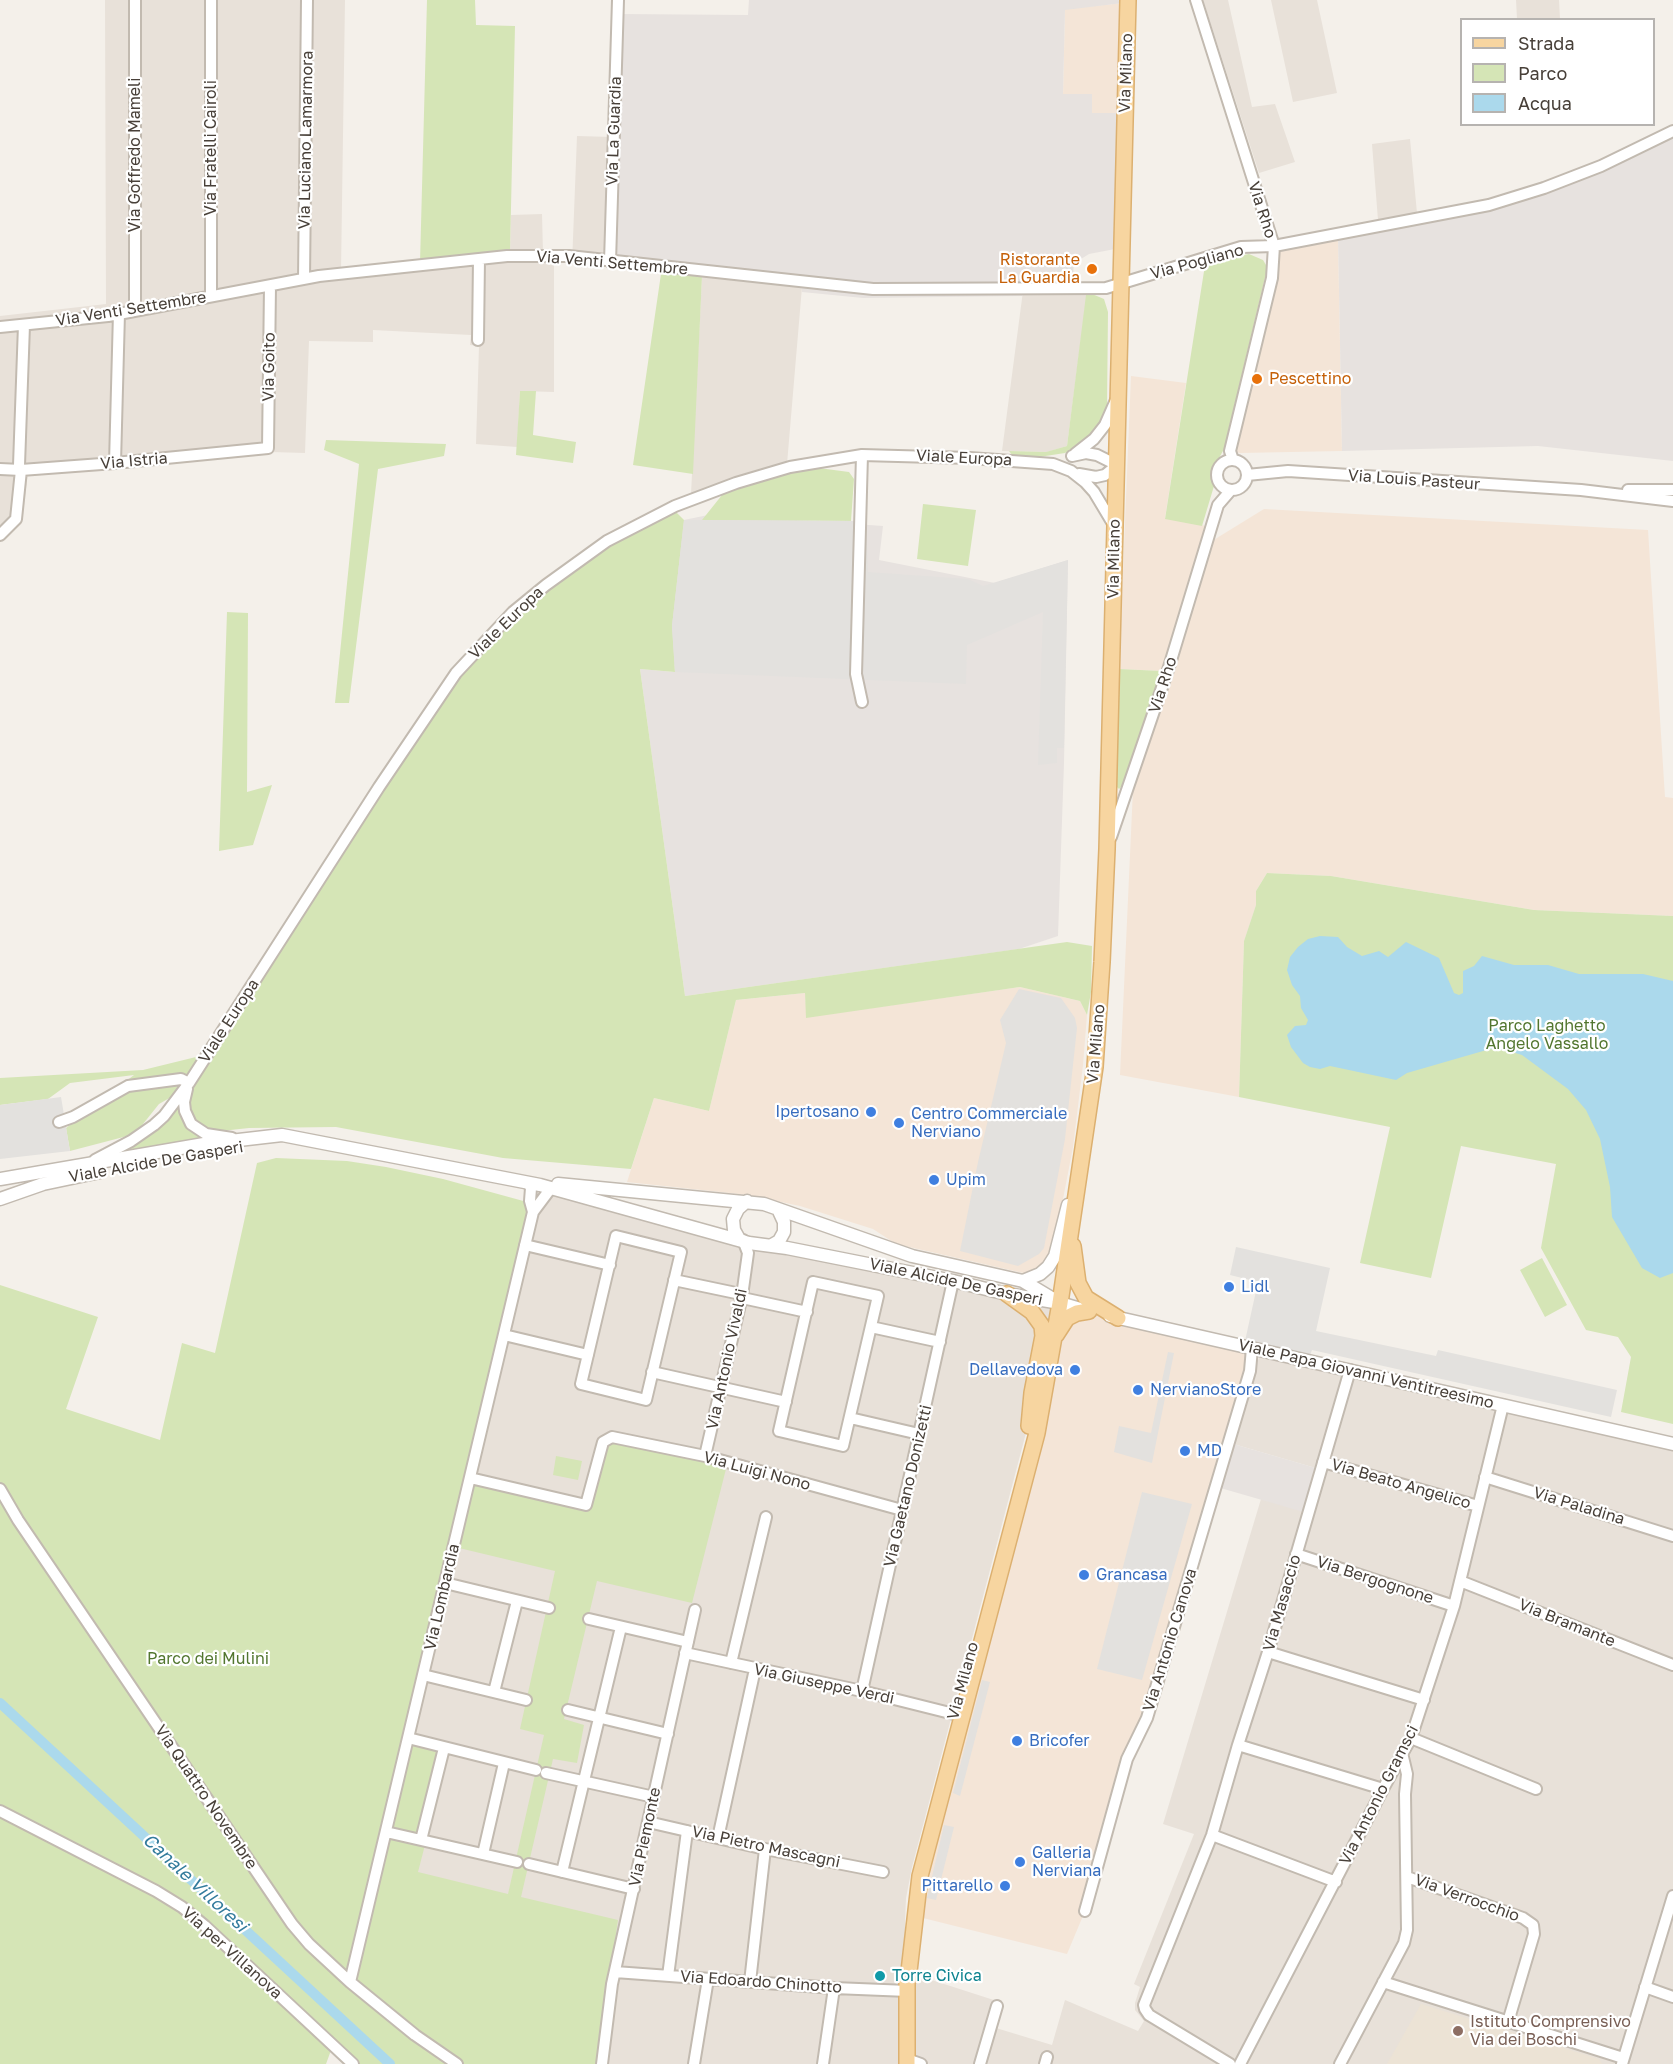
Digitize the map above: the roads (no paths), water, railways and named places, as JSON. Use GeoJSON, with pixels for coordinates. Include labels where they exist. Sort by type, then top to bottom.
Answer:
{"type":"FeatureCollection","features":[{"type":"Feature","properties":{"kind":"main road","name":"Via Milano"},"geometry":{"type":"LineString","coordinates":[[958,1715],[1037,1433],[1095,1067],[1107,849],[1128,0]]}},
{"type":"Feature","properties":{"kind":"main road"},"geometry":{"type":"LineString","coordinates":[[1071,1228],[1078,1283],[1086,1298],[1118,1318]]}},
{"type":"Feature","properties":{"kind":"main road"},"geometry":{"type":"LineString","coordinates":[[1007,1294],[1032,1311],[1042,1326],[1043,1336],[1032,1393],[1029,1431]]}},
{"type":"Feature","properties":{"kind":"main road"},"geometry":{"type":"LineString","coordinates":[[1052,1343],[1067,1318],[1077,1312],[1089,1311]]}},
{"type":"Feature","properties":{"kind":"main road","name":"Via Milano"},"geometry":{"type":"LineString","coordinates":[[912,2062],[908,1986],[920,1876],[1029,1431],[1044,1385]]}},
{"type":"Feature","properties":{"kind":"street","name":"Via Goffredo Mameli"},"geometry":{"type":"LineString","coordinates":[[135,0],[135,310]]}},
{"type":"Feature","properties":{"kind":"street","name":"Via Fratelli Cairoli"},"geometry":{"type":"LineString","coordinates":[[211,0],[211,296]]}},
{"type":"Feature","properties":{"kind":"street","name":"Via Luciano Lamarmora"},"geometry":{"type":"LineString","coordinates":[[304,279],[307,0]]}},
{"type":"Feature","properties":{"kind":"street","name":"Via La Guardia"},"geometry":{"type":"LineString","coordinates":[[610,262],[618,0]]}},
{"type":"Feature","properties":{"kind":"street","name":"Via Rho"},"geometry":{"type":"LineString","coordinates":[[1196,0],[1274,246],[1272,278],[1230,451],[1233,460]]}},
{"type":"Feature","properties":{"kind":"street","name":"Via Pogliano"},"geometry":{"type":"LineString","coordinates":[[1120,284],[1241,248],[1274,246],[1489,205],[1544,188],[1591,169],[1673,130]]}},
{"type":"Feature","properties":{"kind":"street","name":"Via Venti Settembre"},"geometry":{"type":"LineString","coordinates":[[0,327],[119,313],[304,279],[507,256],[569,256],[873,289],[1106,288],[1120,284]]}},
{"type":"Feature","properties":{"kind":"street"},"geometry":{"type":"LineString","coordinates":[[477,340],[479,259]]}},
{"type":"Feature","properties":{"kind":"street","name":"Via Goito"},"geometry":{"type":"LineString","coordinates":[[268,448],[270,286]]}},
{"type":"Feature","properties":{"kind":"street"},"geometry":{"type":"LineString","coordinates":[[115,463],[119,313]]}},
{"type":"Feature","properties":{"kind":"street"},"geometry":{"type":"LineString","coordinates":[[0,535],[16,519],[21,470],[19,465],[24,325]]}},
{"type":"Feature","properties":{"kind":"street","name":"Viale Europa"},"geometry":{"type":"LineString","coordinates":[[1053,464],[1072,456],[1094,439],[1105,425],[1117,398]]}},
{"type":"Feature","properties":{"kind":"street","name":"Via Istria"},"geometry":{"type":"LineString","coordinates":[[0,469],[21,470],[115,463],[268,448]]}},
{"type":"Feature","properties":{"kind":"street"},"geometry":{"type":"LineString","coordinates":[[1071,471],[1096,477],[1105,475],[1117,465],[1097,454],[1086,453],[1072,456]]}},
{"type":"Feature","properties":{"kind":"street"},"geometry":{"type":"LineString","coordinates":[[862,455],[856,674],[862,702]]}},
{"type":"Feature","properties":{"kind":"street","name":"Viale Europa"},"geometry":{"type":"LineString","coordinates":[[79,1167],[131,1141],[154,1125],[169,1110],[189,1083],[435,702],[475,651],[513,612],[590,553],[628,530],[704,494],[764,474],[813,462],[862,455],[970,458],[1053,464],[1071,471],[1094,492],[1115,527]]}},
{"type":"Feature","properties":{"kind":"street"},"geometry":{"type":"LineString","coordinates":[[1231,490],[1222,486],[1217,477],[1219,467],[1223,463],[1233,460],[1245,466],[1247,475]]}},
{"type":"Feature","properties":{"kind":"street","name":"Via Louis Pasteur"},"geometry":{"type":"LineString","coordinates":[[1247,475],[1288,471],[1581,490],[1673,501]]}},
{"type":"Feature","properties":{"kind":"street","name":"Via Rho"},"geometry":{"type":"LineString","coordinates":[[1107,849],[1169,667],[1218,505],[1231,490],[1244,484],[1247,475]]}},
{"type":"Feature","properties":{"kind":"street","name":"Via Louis Pasteur"},"geometry":{"type":"LineString","coordinates":[[1581,490],[1673,490]]}},
{"type":"Feature","properties":{"kind":"street"},"geometry":{"type":"LineString","coordinates":[[60,1122],[128,1086],[182,1079],[189,1083],[184,1102],[185,1111],[191,1124],[197,1130],[211,1136],[248,1139]]}},
{"type":"Feature","properties":{"kind":"street","name":"Via Milano"},"geometry":{"type":"LineString","coordinates":[[1023,1281],[1040,1274],[1055,1256],[1089,1116]]}},
{"type":"Feature","properties":{"kind":"street","name":"Viale Alcide De Gasperi"},"geometry":{"type":"LineString","coordinates":[[0,1179],[204,1144],[282,1136],[535,1186],[741,1240],[1059,1303]]}},
{"type":"Feature","properties":{"kind":"street","name":"Viale Alcide De Gasperi"},"geometry":{"type":"LineString","coordinates":[[0,1199],[43,1184],[146,1162],[254,1145],[315,1141]]}},
{"type":"Feature","properties":{"kind":"street","name":"Viale Alcide De Gasperi"},"geometry":{"type":"LineString","coordinates":[[535,1186],[764,1204],[912,1256],[1023,1281],[1059,1303]]}},
{"type":"Feature","properties":{"kind":"street","name":"Via Lombardia"},"geometry":{"type":"LineString","coordinates":[[533,1212],[530,1201],[535,1186]]}},
{"type":"Feature","properties":{"kind":"street","name":"Via Lombardia"},"geometry":{"type":"LineString","coordinates":[[350,1982],[533,1212],[535,1186]]}},
{"type":"Feature","properties":{"kind":"street"},"geometry":{"type":"LineString","coordinates":[[741,1240],[734,1230],[733,1219],[738,1209],[747,1201]]}},
{"type":"Feature","properties":{"kind":"street"},"geometry":{"type":"LineString","coordinates":[[748,1262],[752,1254],[779,1241],[784,1232],[784,1222],[778,1209]]}},
{"type":"Feature","properties":{"kind":"street"},"geometry":{"type":"LineString","coordinates":[[616,1236],[681,1252],[674,1280],[645,1400],[581,1384],[616,1236]]}},
{"type":"Feature","properties":{"kind":"street","name":"Via Antonio Vivaldi"},"geometry":{"type":"LineString","coordinates":[[705,1456],[748,1262],[748,1253],[741,1240]]}},
{"type":"Feature","properties":{"kind":"street"},"geometry":{"type":"LineString","coordinates":[[525,1245],[610,1265]]}},
{"type":"Feature","properties":{"kind":"street"},"geometry":{"type":"LineString","coordinates":[[674,1280],[736,1293],[807,1312]]}},
{"type":"Feature","properties":{"kind":"street","name":"Via Gaetano Donizetti"},"geometry":{"type":"LineString","coordinates":[[862,1691],[954,1281]]}},
{"type":"Feature","properties":{"kind":"street"},"geometry":{"type":"LineString","coordinates":[[813,1282],[878,1296],[871,1327],[843,1446],[779,1431],[813,1282]]}},
{"type":"Feature","properties":{"kind":"street","name":"Viale Papa Giovanni Ventitreesimo"},"geometry":{"type":"LineString","coordinates":[[1059,1303],[1673,1444]]}},
{"type":"Feature","properties":{"kind":"street"},"geometry":{"type":"LineString","coordinates":[[871,1327],[940,1342]]}},
{"type":"Feature","properties":{"kind":"street"},"geometry":{"type":"LineString","coordinates":[[504,1335],[588,1355]]}},
{"type":"Feature","properties":{"kind":"street","name":"Via Antonio Canova"},"geometry":{"type":"LineString","coordinates":[[1085,1911],[1127,1759],[1148,1718],[1257,1349]]}},
{"type":"Feature","properties":{"kind":"street","name":"Via Masaccio"},"geometry":{"type":"LineString","coordinates":[[1230,2064],[1149,2015],[1144,2007],[1212,1835],[1350,1370]]}},
{"type":"Feature","properties":{"kind":"street"},"geometry":{"type":"LineString","coordinates":[[652,1372],[786,1402]]}},
{"type":"Feature","properties":{"kind":"street","name":"Via Antonio Gramsci"},"geometry":{"type":"LineString","coordinates":[[1240,2064],[1411,1738],[1454,1606],[1503,1405]]}},
{"type":"Feature","properties":{"kind":"street"},"geometry":{"type":"LineString","coordinates":[[850,1418],[919,1434]]}},
{"type":"Feature","properties":{"kind":"street","name":"Via Luigi Nono"},"geometry":{"type":"LineString","coordinates":[[470,1478],[586,1505],[603,1442],[612,1437],[705,1456],[902,1510]]}},
{"type":"Feature","properties":{"kind":"street","name":"Via Beato Angelico"},"geometry":{"type":"LineString","coordinates":[[1323,1462],[1478,1506]]}},
{"type":"Feature","properties":{"kind":"street","name":"Via Paladina"},"geometry":{"type":"LineString","coordinates":[[1485,1477],[1673,1536]]}},
{"type":"Feature","properties":{"kind":"street","name":"Via Quattro Novembre"},"geometry":{"type":"LineString","coordinates":[[0,1489],[31,1540],[291,1924],[350,1982],[415,2035],[457,2064]]}},
{"type":"Feature","properties":{"kind":"street"},"geometry":{"type":"LineString","coordinates":[[731,1663],[766,1517]]}},
{"type":"Feature","properties":{"kind":"street","name":"Via Bergognone"},"geometry":{"type":"LineString","coordinates":[[1296,1554],[1454,1606]]}},
{"type":"Feature","properties":{"kind":"street","name":"Via Bramante"},"geometry":{"type":"LineString","coordinates":[[1460,1581],[1673,1665]]}},
{"type":"Feature","properties":{"kind":"street"},"geometry":{"type":"LineString","coordinates":[[445,1583],[549,1608]]}},
{"type":"Feature","properties":{"kind":"street"},"geometry":{"type":"LineString","coordinates":[[494,1692],[517,1601]]}},
{"type":"Feature","properties":{"kind":"street","name":"Via Piemonte"},"geometry":{"type":"LineString","coordinates":[[602,2064],[612,1984],[695,1610]]}},
{"type":"Feature","properties":{"kind":"street","name":"Via Giuseppe Verdi"},"geometry":{"type":"LineString","coordinates":[[589,1619],[687,1647],[731,1663],[862,1691],[958,1715]]}},
{"type":"Feature","properties":{"kind":"street"},"geometry":{"type":"LineString","coordinates":[[562,1872],[621,1627]]}},
{"type":"Feature","properties":{"kind":"street"},"geometry":{"type":"LineString","coordinates":[[1268,1652],[1424,1700]]}},
{"type":"Feature","properties":{"kind":"street"},"geometry":{"type":"LineString","coordinates":[[718,1838],[755,1669]]}},
{"type":"Feature","properties":{"kind":"street"},"geometry":{"type":"LineString","coordinates":[[423,1675],[526,1700]]}},
{"type":"Feature","properties":{"kind":"street"},"geometry":{"type":"LineString","coordinates":[[568,1710],[668,1734]]}},
{"type":"Feature","properties":{"kind":"street"},"geometry":{"type":"LineString","coordinates":[[408,1738],[541,1772],[654,1797]]}},
{"type":"Feature","properties":{"kind":"street"},"geometry":{"type":"LineString","coordinates":[[1411,1738],[1536,1789]]}},
{"type":"Feature","properties":{"kind":"street"},"geometry":{"type":"LineString","coordinates":[[1238,1745],[1383,1789]]}},
{"type":"Feature","properties":{"kind":"street"},"geometry":{"type":"LineString","coordinates":[[421,1839],[444,1748]]}},
{"type":"Feature","properties":{"kind":"street"},"geometry":{"type":"LineString","coordinates":[[1340,2064],[1404,1943],[1407,1930],[1405,1794],[1407,1774],[1402,1753]]}},
{"type":"Feature","properties":{"kind":"street"},"geometry":{"type":"LineString","coordinates":[[483,1854],[504,1763]]}},
{"type":"Feature","properties":{"kind":"street"},"geometry":{"type":"LineString","coordinates":[[1390,1775],[1397,1780],[1405,1794]]}},
{"type":"Feature","properties":{"kind":"street","name":"Via per Villanova"},"geometry":{"type":"LineString","coordinates":[[0,1811],[156,1891],[182,1907],[354,2064]]}},
{"type":"Feature","properties":{"kind":"street","name":"Via Pietro Mascagni"},"geometry":{"type":"LineString","coordinates":[[648,1822],[765,1849],[883,1872]]}},
{"type":"Feature","properties":{"kind":"street"},"geometry":{"type":"LineString","coordinates":[[668,1976],[687,1831]]}},
{"type":"Feature","properties":{"kind":"street"},"geometry":{"type":"LineString","coordinates":[[386,1832],[517,1862]]}},
{"type":"Feature","properties":{"kind":"street"},"geometry":{"type":"LineString","coordinates":[[1212,1835],[1336,1882]]}},
{"type":"Feature","properties":{"kind":"street"},"geometry":{"type":"LineString","coordinates":[[750,1982],[765,1849]]}},
{"type":"Feature","properties":{"kind":"street"},"geometry":{"type":"LineString","coordinates":[[529,1864],[634,1889]]}},
{"type":"Feature","properties":{"kind":"street","name":"Via Verrocchio"},"geometry":{"type":"LineString","coordinates":[[1407,1877],[1524,1918],[1533,1925],[1533,1934],[1508,2022]]}},
{"type":"Feature","properties":{"kind":"street"},"geometry":{"type":"LineString","coordinates":[[1383,1983],[1622,2061],[1673,1896]]}},
{"type":"Feature","properties":{"kind":"street","name":"Via Edoardo Chinotto"},"geometry":{"type":"LineString","coordinates":[[615,1972],[834,1988],[908,1986]]}},
{"type":"Feature","properties":{"kind":"street"},"geometry":{"type":"LineString","coordinates":[[694,2064],[708,1978]]}},
{"type":"Feature","properties":{"kind":"street"},"geometry":{"type":"LineString","coordinates":[[1645,1987],[1673,1996]]}},
{"type":"Feature","properties":{"kind":"street"},"geometry":{"type":"LineString","coordinates":[[824,2064],[834,1988]]}},
{"type":"Feature","properties":{"kind":"street"},"geometry":{"type":"LineString","coordinates":[[980,2064],[997,2006]]}},
{"type":"Feature","properties":{"kind":"water"},"geometry":{"type":"Polygon","coordinates":[[[1320,936],[1338,937],[1347,947],[1362,956],[1379,951],[1388,957],[1406,942],[1439,958],[1454,993],[1459,995],[1463,993],[1463,971],[1474,966],[1482,956],[1514,965],[1548,965],[1579,974],[1643,974],[1673,981],[1673,1273],[1660,1278],[1642,1268],[1612,1217],[1610,1187],[1600,1139],[1586,1110],[1568,1089],[1522,1055],[1506,1050],[1490,1049],[1407,1073],[1396,1080],[1330,1066],[1320,1069],[1303,1063],[1291,1047],[1287,1035],[1295,1026],[1306,1025],[1308,1020],[1301,1008],[1300,996],[1292,985],[1287,970],[1290,957],[1298,947],[1308,939],[1320,936]]]}},
{"type":"Feature","properties":{"kind":"waterway","name":"Canale Villoresi"},"geometry":{"type":"LineString","coordinates":[[0,1703],[390,2064]]}},
{"type":"Feature","properties":{"kind":"place","name":"Ristorante La Guardia"},"geometry":{"type":"Point","coordinates":[1092,269]}},
{"type":"Feature","properties":{"kind":"place","name":"Pescettino"},"geometry":{"type":"Point","coordinates":[1257,379]}},
{"type":"Feature","properties":{"kind":"place","name":"Ipertosano"},"geometry":{"type":"Point","coordinates":[871,1112]}},
{"type":"Feature","properties":{"kind":"place","name":"Centro Commerciale Nerviano"},"geometry":{"type":"Point","coordinates":[899,1123]}},
{"type":"Feature","properties":{"kind":"place","name":"Upim"},"geometry":{"type":"Point","coordinates":[934,1180]}},
{"type":"Feature","properties":{"kind":"place","name":"Lidl"},"geometry":{"type":"Point","coordinates":[1229,1287]}},
{"type":"Feature","properties":{"kind":"place","name":"Dellavedova"},"geometry":{"type":"Point","coordinates":[1075,1370]}},
{"type":"Feature","properties":{"kind":"place","name":"NervianoStore"},"geometry":{"type":"Point","coordinates":[1138,1390]}},
{"type":"Feature","properties":{"kind":"place","name":"MD"},"geometry":{"type":"Point","coordinates":[1185,1451]}},
{"type":"Feature","properties":{"kind":"place","name":"Grancasa"},"geometry":{"type":"Point","coordinates":[1084,1575]}},
{"type":"Feature","properties":{"kind":"place","name":"Bricofer"},"geometry":{"type":"Point","coordinates":[1017,1741]}},
{"type":"Feature","properties":{"kind":"place","name":"Galleria Nerviana"},"geometry":{"type":"Point","coordinates":[1020,1862]}},
{"type":"Feature","properties":{"kind":"place","name":"Pittarello"},"geometry":{"type":"Point","coordinates":[1005,1886]}},
{"type":"Feature","properties":{"kind":"place","name":"Torre Civica"},"geometry":{"type":"Point","coordinates":[880,1976]}},
{"type":"Feature","properties":{"kind":"place","name":"Istituto Comprensivo Via dei Boschi"},"geometry":{"type":"Point","coordinates":[1458,2031]}},
{"type":"Feature","properties":{"kind":"park label","name":"Parco Laghetto Angelo Vassallo"},"geometry":{"type":"Point","coordinates":[1547,1035]}},
{"type":"Feature","properties":{"kind":"park label","name":"Parco dei Mulini"},"geometry":{"type":"Point","coordinates":[208,1659]}}]}
